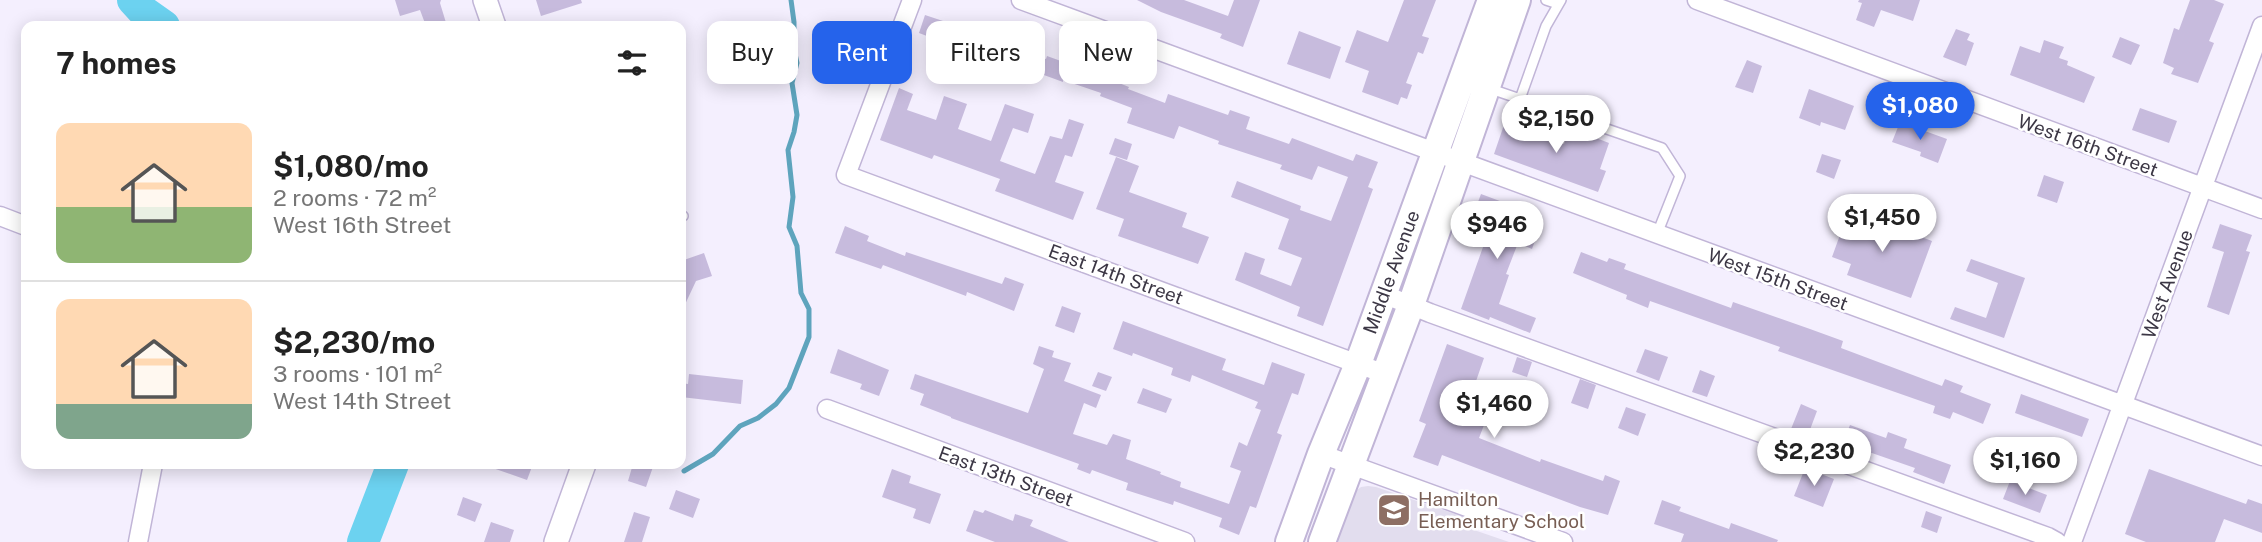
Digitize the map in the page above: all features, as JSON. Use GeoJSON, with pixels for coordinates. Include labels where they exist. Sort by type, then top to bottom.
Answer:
{"type":"FeatureCollection","features":[{"type":"Feature","properties":{"kind":"main road","name":"Middle Avenue"},"geometry":{"type":"LineString","coordinates":[[1289,542],[1358,364],[1491,0]]}},
{"type":"Feature","properties":{"kind":"main road","name":"Middle Avenue"},"geometry":{"type":"LineString","coordinates":[[1322,542],[1411,305],[1517,0]]}},
{"type":"Feature","properties":{"kind":"street"},"geometry":{"type":"LineString","coordinates":[[485,0],[492,21]]}},
{"type":"Feature","properties":{"kind":"street","name":"East 14th Street"},"geometry":{"type":"LineString","coordinates":[[912,0],[846,175],[1385,374]]}},
{"type":"Feature","properties":{"kind":"street","name":"West 15th Street"},"geometry":{"type":"LineString","coordinates":[[1021,0],[2262,456]]}},
{"type":"Feature","properties":{"kind":"street","name":"West 16th Street"},"geometry":{"type":"LineString","coordinates":[[1697,0],[2262,209]]}},
{"type":"Feature","properties":{"kind":"street","name":"West Avenue"},"geometry":{"type":"LineString","coordinates":[[2072,542],[2262,26]]}},
{"type":"Feature","properties":{"kind":"street"},"geometry":{"type":"LineString","coordinates":[[0,216],[21,224]]}},
{"type":"Feature","properties":{"kind":"street"},"geometry":{"type":"LineString","coordinates":[[1383,294],[2057,542]]}},
{"type":"Feature","properties":{"kind":"street","name":"East 13th Street"},"geometry":{"type":"LineString","coordinates":[[828,409],[1185,542]]}},
{"type":"Feature","properties":{"kind":"street"},"geometry":{"type":"LineString","coordinates":[[1321,454],[1563,542]]}},
{"type":"Feature","properties":{"kind":"street"},"geometry":{"type":"LineString","coordinates":[[138,542],[152,469]]}},
{"type":"Feature","properties":{"kind":"street"},"geometry":{"type":"LineString","coordinates":[[556,542],[582,469]]}},
{"type":"Feature","properties":{"kind":"lane"},"geometry":{"type":"LineString","coordinates":[[1520,99],[1546,26],[1560,2],[1546,0]]}},
{"type":"Feature","properties":{"kind":"lane"},"geometry":{"type":"LineString","coordinates":[[1487,88],[1662,148],[1680,176],[1657,234]]}},
{"type":"Feature","properties":{"kind":"shaded area","name":"Hamilton Elementary School"},"geometry":{"type":"Polygon","coordinates":[[[1368,486],[1464,517],[1477,531],[1509,542],[1333,542],[1351,495],[1361,487],[1368,486]]]}},
{"type":"Feature","properties":{"kind":"building"},"geometry":{"type":"Polygon","coordinates":[[[395,0],[441,0],[445,21],[424,21],[420,10],[400,16],[395,0]]]}},
{"type":"Feature","properties":{"kind":"building"},"geometry":{"type":"Polygon","coordinates":[[[536,0],[581,0],[582,3],[541,16],[536,0]]]}},
{"type":"Feature","properties":{"kind":"building"},"geometry":{"type":"Polygon","coordinates":[[[1137,0],[1184,0],[1228,16],[1234,0],[1260,0],[1243,47],[1220,38],[1222,34],[1161,12],[1137,0]]]}},
{"type":"Feature","properties":{"kind":"building"},"geometry":{"type":"Polygon","coordinates":[[[1404,0],[1436,0],[1422,36],[1429,38],[1423,54],[1418,52],[1406,83],[1412,85],[1407,99],[1401,97],[1398,105],[1362,92],[1369,71],[1345,62],[1357,30],[1388,42],[1404,0]]]}},
{"type":"Feature","properties":{"kind":"building"},"geometry":{"type":"Polygon","coordinates":[[[1920,0],[1913,21],[1881,10],[1874,27],[1856,20],[1862,3],[1858,2],[1920,0]]]}},
{"type":"Feature","properties":{"kind":"building"},"geometry":{"type":"Polygon","coordinates":[[[2190,0],[2214,0],[2224,4],[2209,41],[2214,43],[2198,83],[2171,74],[2174,68],[2163,63],[2174,28],[2179,30],[2190,0]]]}},
{"type":"Feature","properties":{"kind":"building"},"geometry":{"type":"Polygon","coordinates":[[[925,15],[943,21],[926,21],[926,36],[919,33],[925,15]]]}},
{"type":"Feature","properties":{"kind":"building"},"geometry":{"type":"Polygon","coordinates":[[[1956,29],[1970,34],[1967,40],[1974,43],[1966,66],[1943,57],[1956,29]]]}},
{"type":"Feature","properties":{"kind":"building"},"geometry":{"type":"Polygon","coordinates":[[[1299,31],[1341,47],[1330,79],[1287,64],[1299,31]]]}},
{"type":"Feature","properties":{"kind":"building"},"geometry":{"type":"Polygon","coordinates":[[[2120,37],[2140,45],[2131,65],[2112,57],[2120,37]]]}},
{"type":"Feature","properties":{"kind":"building"},"geometry":{"type":"Polygon","coordinates":[[[2044,40],[2064,47],[2059,58],[2068,61],[2067,65],[2095,77],[2084,103],[2010,75],[2020,46],[2040,53],[2044,40]]]}},
{"type":"Feature","properties":{"kind":"building"},"geometry":{"type":"Polygon","coordinates":[[[1047,56],[1059,60],[1059,81],[1045,75],[1047,56]]]}},
{"type":"Feature","properties":{"kind":"building"},"geometry":{"type":"Polygon","coordinates":[[[1747,60],[1762,66],[1753,93],[1735,87],[1747,60]]]}},
{"type":"Feature","properties":{"kind":"building"},"geometry":{"type":"Polygon","coordinates":[[[1075,84],[1122,84],[1165,103],[1168,94],[1228,115],[1230,110],[1250,117],[1246,129],[1289,144],[1292,138],[1353,161],[1356,154],[1378,162],[1368,187],[1373,189],[1323,326],[1297,316],[1300,307],[1235,280],[1245,252],[1265,259],[1260,274],[1291,286],[1302,258],[1278,249],[1289,219],[1231,197],[1237,181],[1331,221],[1348,177],[1318,166],[1312,180],[1280,169],[1282,165],[1218,144],[1219,141],[1179,126],[1174,139],[1127,123],[1132,108],[1100,96],[1101,93],[1075,84]]]}},
{"type":"Feature","properties":{"kind":"building"},"geometry":{"type":"Polygon","coordinates":[[[899,88],[913,94],[907,110],[936,120],[944,96],[967,104],[958,129],[991,141],[1005,104],[1034,114],[1028,133],[1013,128],[1000,161],[1035,174],[1050,136],[1062,139],[1069,119],[1084,124],[1072,157],[1065,155],[1055,182],[1084,192],[1073,220],[995,191],[1000,179],[934,155],[932,159],[880,140],[899,88]]]}},
{"type":"Feature","properties":{"kind":"building"},"geometry":{"type":"Polygon","coordinates":[[[1809,89],[1854,106],[1845,130],[1821,122],[1820,126],[1799,118],[1809,89]]]}},
{"type":"Feature","properties":{"kind":"building"},"geometry":{"type":"Polygon","coordinates":[[[2140,108],[2177,121],[2169,143],[2132,130],[2140,108]]]}},
{"type":"Feature","properties":{"kind":"building"},"geometry":{"type":"Polygon","coordinates":[[[1505,122],[1564,144],[1570,128],[1609,143],[1600,169],[1606,171],[1598,192],[1494,154],[1505,122]]]}},
{"type":"Feature","properties":{"kind":"building"},"geometry":{"type":"Polygon","coordinates":[[[1900,122],[1947,139],[1938,163],[1920,156],[1921,152],[1892,142],[1900,122]]]}},
{"type":"Feature","properties":{"kind":"building"},"geometry":{"type":"Polygon","coordinates":[[[1115,138],[1132,144],[1127,160],[1109,154],[1115,138]]]}},
{"type":"Feature","properties":{"kind":"building"},"geometry":{"type":"Polygon","coordinates":[[[1822,154],[1841,160],[1834,179],[1816,172],[1822,154]]]}},
{"type":"Feature","properties":{"kind":"building"},"geometry":{"type":"Polygon","coordinates":[[[1116,157],[1139,166],[1129,192],[1187,213],[1182,227],[1209,237],[1198,264],[1118,236],[1124,219],[1096,209],[1116,157]]]}},
{"type":"Feature","properties":{"kind":"building"},"geometry":{"type":"Polygon","coordinates":[[[2044,175],[2064,182],[2057,203],[2037,196],[2044,175]]]}},
{"type":"Feature","properties":{"kind":"building"},"geometry":{"type":"Polygon","coordinates":[[[1481,194],[1527,211],[1520,229],[1537,235],[1532,249],[1518,243],[1506,274],[1509,275],[1499,304],[1536,318],[1530,333],[1461,309],[1488,233],[1469,226],[1481,194]]]}},
{"type":"Feature","properties":{"kind":"building"},"geometry":{"type":"Polygon","coordinates":[[[1849,210],[1932,241],[1911,298],[1847,275],[1851,264],[1832,257],[1849,210]]]}},
{"type":"Feature","properties":{"kind":"building"},"geometry":{"type":"Polygon","coordinates":[[[2220,224],[2252,235],[2246,251],[2250,252],[2229,315],[2207,307],[2224,252],[2212,248],[2220,224]]]}},
{"type":"Feature","properties":{"kind":"building"},"geometry":{"type":"Polygon","coordinates":[[[845,226],[869,236],[867,241],[905,256],[906,252],[1002,284],[1005,277],[1024,284],[1014,311],[967,292],[966,296],[883,265],[881,269],[835,253],[845,226]]]}},
{"type":"Feature","properties":{"kind":"building"},"geometry":{"type":"Polygon","coordinates":[[[1581,252],[1607,262],[1609,258],[1626,264],[1624,269],[1731,308],[1733,302],[1843,341],[1841,348],[1942,386],[1945,379],[1963,386],[1960,392],[1991,404],[1983,424],[1953,412],[1950,419],[1933,413],[1935,406],[1778,351],[1780,347],[1650,301],[1648,308],[1626,299],[1627,295],[1573,273],[1581,252]]]}},
{"type":"Feature","properties":{"kind":"building"},"geometry":{"type":"Polygon","coordinates":[[[704,253],[712,276],[696,281],[686,302],[686,259],[704,253]]]}},
{"type":"Feature","properties":{"kind":"building"},"geometry":{"type":"Polygon","coordinates":[[[1971,259],[2025,278],[2004,338],[1950,319],[1955,307],[1986,318],[1998,283],[1966,271],[1971,259]]]}},
{"type":"Feature","properties":{"kind":"building"},"geometry":{"type":"Polygon","coordinates":[[[1062,306],[1081,313],[1074,333],[1055,326],[1062,306]]]}},
{"type":"Feature","properties":{"kind":"building"},"geometry":{"type":"Polygon","coordinates":[[[1123,321],[1226,359],[1222,370],[1264,385],[1272,362],[1305,374],[1298,395],[1292,393],[1277,433],[1282,435],[1256,508],[1250,506],[1239,535],[1219,527],[1222,518],[1174,501],[1173,505],[1126,490],[1128,483],[1092,470],[1090,474],[1077,469],[1079,464],[920,405],[924,394],[910,389],[915,374],[1028,413],[1044,369],[1033,364],[1039,346],[1054,351],[1052,357],[1071,363],[1064,381],[1101,395],[1096,408],[1084,403],[1073,434],[1107,445],[1113,434],[1131,440],[1126,459],[1181,482],[1180,487],[1229,504],[1241,471],[1230,467],[1239,442],[1247,446],[1261,410],[1255,408],[1258,402],[1192,375],[1190,382],[1171,375],[1173,368],[1133,353],[1132,356],[1113,349],[1123,321]]]}},
{"type":"Feature","properties":{"kind":"building"},"geometry":{"type":"Polygon","coordinates":[[[1447,344],[1484,358],[1474,387],[1478,389],[1470,414],[1486,420],[1479,438],[1540,462],[1541,459],[1603,481],[1605,475],[1620,481],[1608,515],[1442,455],[1438,466],[1413,457],[1426,424],[1419,421],[1447,344]]]}},
{"type":"Feature","properties":{"kind":"building"},"geometry":{"type":"Polygon","coordinates":[[[838,349],[889,370],[879,396],[860,389],[862,384],[830,373],[838,349]]]}},
{"type":"Feature","properties":{"kind":"building"},"geometry":{"type":"Polygon","coordinates":[[[1645,349],[1668,357],[1659,381],[1636,372],[1645,349]]]}},
{"type":"Feature","properties":{"kind":"building"},"geometry":{"type":"Polygon","coordinates":[[[1517,357],[1532,362],[1527,377],[1512,372],[1517,357]]]}},
{"type":"Feature","properties":{"kind":"building"},"geometry":{"type":"Polygon","coordinates":[[[1700,370],[1715,376],[1707,397],[1692,392],[1700,370]]]}},
{"type":"Feature","properties":{"kind":"building"},"geometry":{"type":"Polygon","coordinates":[[[1098,372],[1112,377],[1106,391],[1092,386],[1098,372]]]}},
{"type":"Feature","properties":{"kind":"building"},"geometry":{"type":"Polygon","coordinates":[[[689,374],[743,380],[741,404],[686,398],[689,374]]]}},
{"type":"Feature","properties":{"kind":"building"},"geometry":{"type":"Polygon","coordinates":[[[1580,379],[1596,385],[1588,409],[1571,403],[1580,379]]]}},
{"type":"Feature","properties":{"kind":"building"},"geometry":{"type":"Polygon","coordinates":[[[1143,388],[1172,399],[1166,413],[1137,403],[1143,388]]]}},
{"type":"Feature","properties":{"kind":"building"},"geometry":{"type":"Polygon","coordinates":[[[2021,394],[2089,419],[2082,437],[2015,413],[2021,394]]]}},
{"type":"Feature","properties":{"kind":"building"},"geometry":{"type":"Polygon","coordinates":[[[1801,404],[1817,411],[1808,435],[1791,429],[1801,404]]]}},
{"type":"Feature","properties":{"kind":"building"},"geometry":{"type":"Polygon","coordinates":[[[1626,407],[1646,414],[1638,436],[1618,428],[1626,407]]]}},
{"type":"Feature","properties":{"kind":"building"},"geometry":{"type":"Polygon","coordinates":[[[1850,425],[1886,438],[1888,432],[1907,439],[1904,448],[1951,465],[1944,484],[1913,472],[1915,468],[1869,452],[1867,457],[1841,447],[1850,425]]]}},
{"type":"Feature","properties":{"kind":"building"},"geometry":{"type":"Polygon","coordinates":[[[1805,468],[1834,479],[1823,507],[1794,496],[1805,468]]]}},
{"type":"Feature","properties":{"kind":"building"},"geometry":{"type":"Polygon","coordinates":[[[496,469],[531,469],[527,480],[496,469]]]}},
{"type":"Feature","properties":{"kind":"building"},"geometry":{"type":"Polygon","coordinates":[[[632,469],[652,469],[646,487],[628,481],[632,469]]]}},
{"type":"Feature","properties":{"kind":"building"},"geometry":{"type":"Polygon","coordinates":[[[892,469],[911,476],[909,483],[941,494],[930,524],[913,518],[916,509],[882,497],[892,469]]]}},
{"type":"Feature","properties":{"kind":"building"},"geometry":{"type":"Polygon","coordinates":[[[2149,469],[2246,504],[2248,499],[2262,504],[2262,533],[2224,519],[2215,542],[2146,542],[2125,534],[2149,469]]]}},
{"type":"Feature","properties":{"kind":"building"},"geometry":{"type":"Polygon","coordinates":[[[2010,481],[2047,495],[2040,513],[2003,499],[2010,481]]]}},
{"type":"Feature","properties":{"kind":"building"},"geometry":{"type":"Polygon","coordinates":[[[676,490],[700,499],[693,518],[669,509],[676,490]]]}},
{"type":"Feature","properties":{"kind":"building"},"geometry":{"type":"Polygon","coordinates":[[[463,497],[482,504],[475,522],[457,515],[463,497]]]}},
{"type":"Feature","properties":{"kind":"building"},"geometry":{"type":"Polygon","coordinates":[[[1662,500],[1681,507],[1679,511],[1729,529],[1731,523],[1778,540],[1681,542],[1684,534],[1654,524],[1662,500]]]}},
{"type":"Feature","properties":{"kind":"building"},"geometry":{"type":"Polygon","coordinates":[[[974,510],[983,513],[985,510],[1013,521],[1015,514],[1033,520],[1030,526],[1069,542],[995,542],[966,531],[974,510]]]}},
{"type":"Feature","properties":{"kind":"building"},"geometry":{"type":"Polygon","coordinates":[[[1926,511],[1942,517],[1937,533],[1921,527],[1926,511]]]}},
{"type":"Feature","properties":{"kind":"building"},"geometry":{"type":"Polygon","coordinates":[[[634,512],[650,517],[642,542],[624,542],[634,512]]]}},
{"type":"Feature","properties":{"kind":"building"},"geometry":{"type":"Polygon","coordinates":[[[491,522],[514,530],[510,542],[484,542],[491,522]]]}},
{"type":"Feature","properties":{"kind":"waterway"},"geometry":{"type":"LineString","coordinates":[[133,0],[157,21]]}},
{"type":"Feature","properties":{"kind":"waterway"},"geometry":{"type":"LineString","coordinates":[[684,471],[713,454],[740,426],[758,418],[776,404],[789,388],[809,337],[809,309],[801,293],[797,246],[789,227],[793,197],[788,150],[797,115],[792,83],[797,63],[791,0]]}},
{"type":"Feature","properties":{"kind":"waterway"},"geometry":{"type":"LineString","coordinates":[[363,542],[391,469]]}},
{"type":"Feature","properties":{"kind":"place","name":"Hamilton Elementary School"},"geometry":{"type":"Point","coordinates":[1394,510]}}]}
